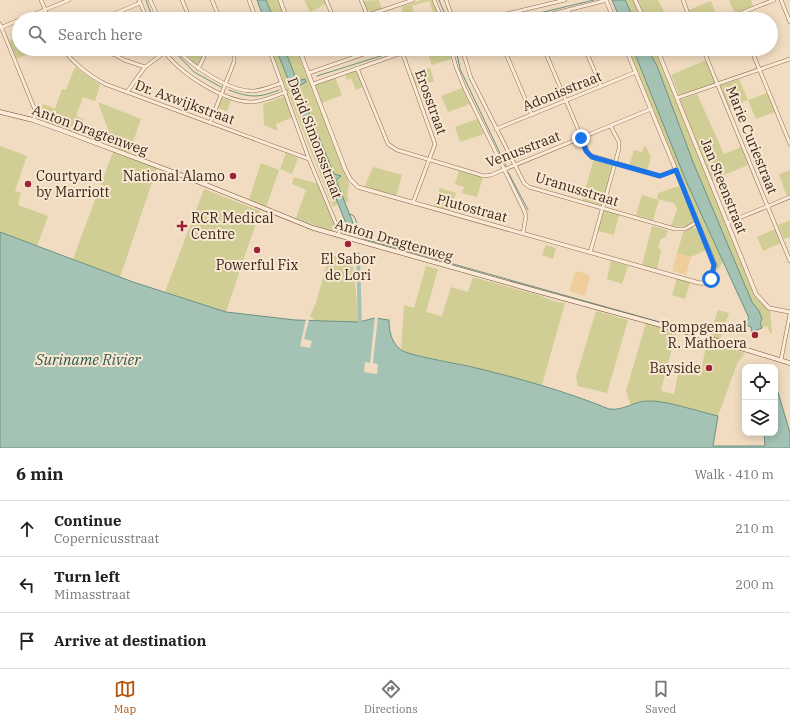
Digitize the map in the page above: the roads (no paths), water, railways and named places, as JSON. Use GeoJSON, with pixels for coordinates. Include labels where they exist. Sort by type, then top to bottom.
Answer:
{"type":"FeatureCollection","features":[{"type":"Feature","properties":{"kind":"main road","name":"Anton Dragtenweg"},"geometry":{"type":"LineString","coordinates":[[0,112],[33,120],[189,178],[313,228],[701,336],[790,363]]}},
{"type":"Feature","properties":{"kind":"street"},"geometry":{"type":"LineString","coordinates":[[41,0],[45,10]]}},
{"type":"Feature","properties":{"kind":"street"},"geometry":{"type":"LineString","coordinates":[[40,12],[69,0]]}},
{"type":"Feature","properties":{"kind":"street"},"geometry":{"type":"LineString","coordinates":[[150,0],[155,12]]}},
{"type":"Feature","properties":{"kind":"street"},"geometry":{"type":"LineString","coordinates":[[182,0],[187,12]]}},
{"type":"Feature","properties":{"kind":"street"},"geometry":{"type":"LineString","coordinates":[[212,0],[217,12]]}},
{"type":"Feature","properties":{"kind":"street"},"geometry":{"type":"LineString","coordinates":[[249,0],[253,12]]}},
{"type":"Feature","properties":{"kind":"street"},"geometry":{"type":"LineString","coordinates":[[280,0],[284,12]]}},
{"type":"Feature","properties":{"kind":"street"},"geometry":{"type":"LineString","coordinates":[[326,0],[331,12]]}},
{"type":"Feature","properties":{"kind":"street"},"geometry":{"type":"LineString","coordinates":[[361,0],[366,12]]}},
{"type":"Feature","properties":{"kind":"street"},"geometry":{"type":"LineString","coordinates":[[397,0],[399,4]]}},
{"type":"Feature","properties":{"kind":"street"},"geometry":{"type":"LineString","coordinates":[[376,12],[413,0]]}},
{"type":"Feature","properties":{"kind":"street"},"geometry":{"type":"LineString","coordinates":[[434,0],[439,12]]}},
{"type":"Feature","properties":{"kind":"street"},"geometry":{"type":"LineString","coordinates":[[446,0],[450,12]]}},
{"type":"Feature","properties":{"kind":"street"},"geometry":{"type":"LineString","coordinates":[[513,12],[565,0]]}},
{"type":"Feature","properties":{"kind":"street"},"geometry":{"type":"LineString","coordinates":[[560,12],[607,0],[611,12]]}},
{"type":"Feature","properties":{"kind":"street"},"geometry":{"type":"LineString","coordinates":[[635,0],[641,12]]}},
{"type":"Feature","properties":{"kind":"street"},"geometry":{"type":"LineString","coordinates":[[683,0],[687,12]]}},
{"type":"Feature","properties":{"kind":"street"},"geometry":{"type":"LineString","coordinates":[[745,12],[774,0]]}},
{"type":"Feature","properties":{"kind":"street"},"geometry":{"type":"LineString","coordinates":[[781,0],[790,22]]}},
{"type":"Feature","properties":{"kind":"street"},"geometry":{"type":"LineString","coordinates":[[117,12],[139,2],[144,12]]}},
{"type":"Feature","properties":{"kind":"street"},"geometry":{"type":"LineString","coordinates":[[12,22],[0,26],[12,55]]}},
{"type":"Feature","properties":{"kind":"street"},"geometry":{"type":"LineString","coordinates":[[12,56],[35,110],[36,114],[33,120]]}},
{"type":"Feature","properties":{"kind":"street","name":"Dr. Axwijkstraat"},"geometry":{"type":"LineString","coordinates":[[69,56],[89,75],[105,84],[309,159]]}},
{"type":"Feature","properties":{"kind":"street"},"geometry":{"type":"LineString","coordinates":[[117,56],[145,67]]}},
{"type":"Feature","properties":{"kind":"street"},"geometry":{"type":"LineString","coordinates":[[127,92],[145,67],[158,56]]}},
{"type":"Feature","properties":{"kind":"street"},"geometry":{"type":"LineString","coordinates":[[169,56],[181,69],[202,84],[222,94],[250,102],[264,100],[286,92]]}},
{"type":"Feature","properties":{"kind":"street"},"geometry":{"type":"LineString","coordinates":[[184,56],[198,69],[226,83],[250,91],[261,90],[282,83]]}},
{"type":"Feature","properties":{"kind":"street"},"geometry":{"type":"LineString","coordinates":[[198,69],[204,56]]}},
{"type":"Feature","properties":{"kind":"street"},"geometry":{"type":"LineString","coordinates":[[210,123],[226,83],[235,58],[234,56]]}},
{"type":"Feature","properties":{"kind":"street","name":"David Simonsstraat"},"geometry":{"type":"LineString","coordinates":[[272,56],[286,92],[309,159],[339,231],[338,235]]}},
{"type":"Feature","properties":{"kind":"street","name":"Plutostraat"},"geometry":{"type":"LineString","coordinates":[[302,56],[350,179],[358,187],[364,190],[522,233],[699,284],[711,279],[714,265],[697,222]]}},
{"type":"Feature","properties":{"kind":"street"},"geometry":{"type":"LineString","coordinates":[[309,73],[358,56]]}},
{"type":"Feature","properties":{"kind":"street"},"geometry":{"type":"LineString","coordinates":[[313,84],[391,56]]}},
{"type":"Feature","properties":{"kind":"street","name":"Erosstraat"},"geometry":{"type":"LineString","coordinates":[[403,56],[435,142],[413,204]]}},
{"type":"Feature","properties":{"kind":"street","name":"Uranusstraat"},"geometry":{"type":"LineString","coordinates":[[453,56],[463,84],[526,216],[522,233]]}},
{"type":"Feature","properties":{"kind":"street","name":"Uranusstraat"},"geometry":{"type":"LineString","coordinates":[[464,56],[471,78],[496,129],[524,183],[529,187],[675,229],[685,229],[697,222]]}},
{"type":"Feature","properties":{"kind":"street"},"geometry":{"type":"LineString","coordinates":[[507,56],[532,114]]}},
{"type":"Feature","properties":{"kind":"street"},"geometry":{"type":"LineString","coordinates":[[547,56],[589,155],[660,176],[676,170]]}},
{"type":"Feature","properties":{"kind":"street"},"geometry":{"type":"LineString","coordinates":[[588,56],[601,86]]}},
{"type":"Feature","properties":{"kind":"street"},"geometry":{"type":"LineString","coordinates":[[629,56],[697,222]]}},
{"type":"Feature","properties":{"kind":"street","name":"Jan Steenstraat"},"geometry":{"type":"LineString","coordinates":[[660,56],[759,298],[769,308],[790,313]]}},
{"type":"Feature","properties":{"kind":"street","name":"Marie Curiestraat"},"geometry":{"type":"LineString","coordinates":[[706,56],[790,261]]}},
{"type":"Feature","properties":{"kind":"street"},"geometry":{"type":"LineString","coordinates":[[754,56],[790,144]]}},
{"type":"Feature","properties":{"kind":"street"},"geometry":{"type":"LineString","coordinates":[[677,98],[790,59]]}},
{"type":"Feature","properties":{"kind":"street","name":"Venusstraat"},"geometry":{"type":"LineString","coordinates":[[357,68],[388,144],[397,150],[484,176],[491,175],[611,127],[651,109]]}},
{"type":"Feature","properties":{"kind":"street","name":"Adonisstraat"},"geometry":{"type":"LineString","coordinates":[[496,129],[636,72]]}},
{"type":"Feature","properties":{"kind":"street"},"geometry":{"type":"LineString","coordinates":[[590,253],[619,150],[619,142],[611,127]]}},
{"type":"Feature","properties":{"kind":"street"},"geometry":{"type":"LineString","coordinates":[[727,223],[790,197]]}},
{"type":"Feature","properties":{"kind":"street"},"geometry":{"type":"LineString","coordinates":[[781,360],[790,313]]}},
{"type":"Feature","properties":{"kind":"water"},"geometry":{"type":"Polygon","coordinates":[[[257,0],[266,0],[271,12],[261,12],[257,0]]]}},
{"type":"Feature","properties":{"kind":"water"},"geometry":{"type":"Polygon","coordinates":[[[612,0],[625,0],[631,12],[617,12],[612,0]]]}},
{"type":"Feature","properties":{"kind":"water"},"geometry":{"type":"Polygon","coordinates":[[[279,56],[287,56],[297,81],[305,79],[306,82],[298,86],[334,174],[341,176],[336,180],[353,223],[347,226],[279,56]]]}},
{"type":"Feature","properties":{"kind":"water"},"geometry":{"type":"Polygon","coordinates":[[[636,56],[652,56],[657,66],[693,162],[752,302],[759,311],[762,319],[760,323],[762,328],[752,332],[751,327],[746,325],[745,323],[749,318],[686,181],[636,56]]]}},
{"type":"Feature","properties":{"kind":"water","name":"Suriname Rivier"},"geometry":{"type":"Polygon","coordinates":[[[0,232],[133,282],[226,312],[295,320],[359,322],[375,318],[389,320],[389,328],[393,340],[401,350],[405,352],[524,380],[576,396],[609,409],[619,409],[643,401],[655,401],[673,404],[718,416],[713,446],[765,446],[764,436],[778,436],[778,392],[790,433],[790,448],[0,448],[0,232]]]}},
{"type":"Feature","properties":{"kind":"waterway"},"geometry":{"type":"LineString","coordinates":[[146,0],[150,12]]}},
{"type":"Feature","properties":{"kind":"waterway"},"geometry":{"type":"LineString","coordinates":[[439,0],[444,12]]}},
{"type":"Feature","properties":{"kind":"waterway"},"geometry":{"type":"LineString","coordinates":[[543,12],[594,0]]}},
{"type":"Feature","properties":{"kind":"waterway"},"geometry":{"type":"LineString","coordinates":[[179,56],[194,72],[221,87]]}},
{"type":"Feature","properties":{"kind":"waterway"},"geometry":{"type":"LineString","coordinates":[[317,76],[381,56]]}},
{"type":"Feature","properties":{"kind":"waterway"},"geometry":{"type":"LineString","coordinates":[[457,56],[460,69],[506,166]]}},
{"type":"Feature","properties":{"kind":"waterway"},"geometry":{"type":"LineString","coordinates":[[229,90],[249,96],[260,96],[279,90]]}},
{"type":"Feature","properties":{"kind":"waterway"},"geometry":{"type":"LineString","coordinates":[[508,172],[528,210]]}},
{"type":"Feature","properties":{"kind":"waterway"},"geometry":{"type":"LineString","coordinates":[[350,214],[354,216],[364,239],[695,332]]}},
{"type":"Feature","properties":{"kind":"waterway"},"geometry":{"type":"LineString","coordinates":[[358,254],[360,326]]}},
{"type":"Feature","properties":{"kind":"place","name":"National Alamo"},"geometry":{"type":"Point","coordinates":[233,176]}},
{"type":"Feature","properties":{"kind":"place","name":"Courtyard by Marriott"},"geometry":{"type":"Point","coordinates":[28,184]}},
{"type":"Feature","properties":{"kind":"place","name":"RCR Medical Centre"},"geometry":{"type":"Point","coordinates":[182,226]}},
{"type":"Feature","properties":{"kind":"place","name":"El Sabor de Lori"},"geometry":{"type":"Point","coordinates":[348,244]}},
{"type":"Feature","properties":{"kind":"place","name":"Powerful Fix"},"geometry":{"type":"Point","coordinates":[257,250]}},
{"type":"Feature","properties":{"kind":"place","name":"Pompgemaal R. Mathoera"},"geometry":{"type":"Point","coordinates":[755,335]}},
{"type":"Feature","properties":{"kind":"place","name":"Bayside"},"geometry":{"type":"Point","coordinates":[709,368]}}]}
